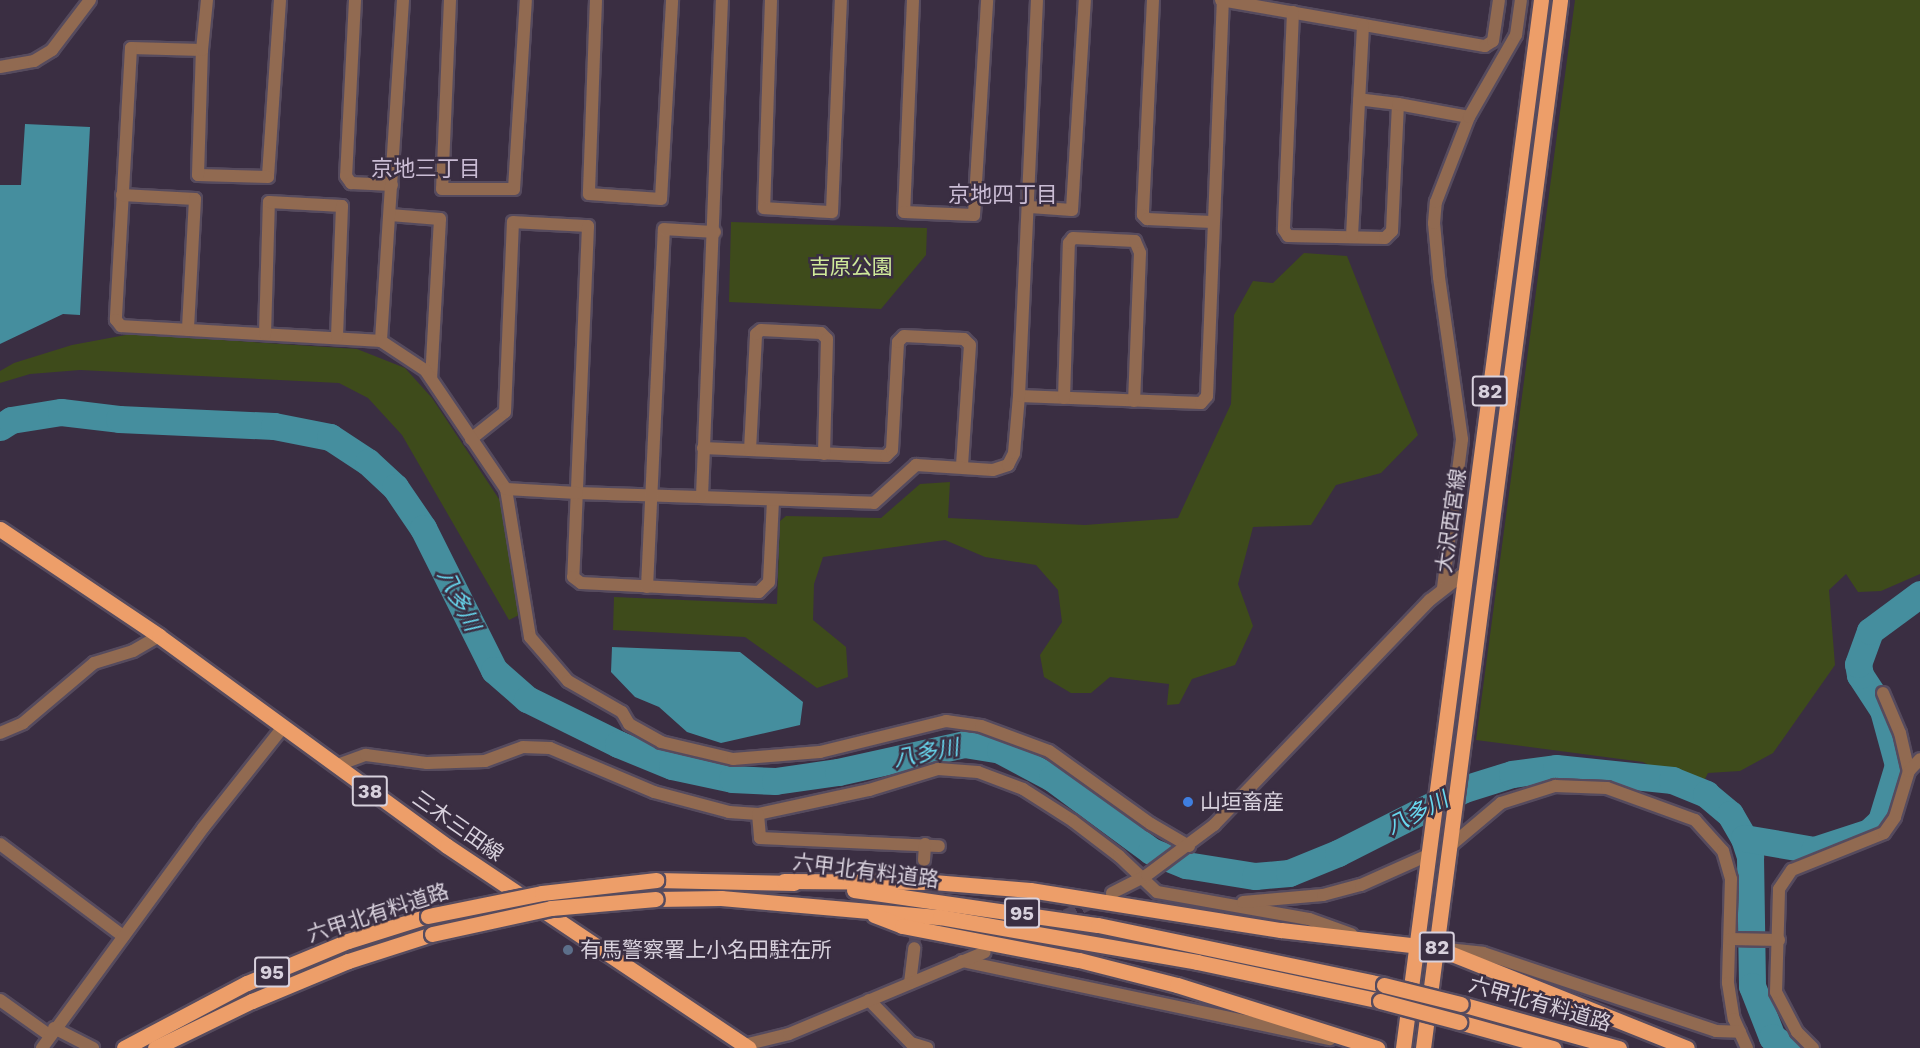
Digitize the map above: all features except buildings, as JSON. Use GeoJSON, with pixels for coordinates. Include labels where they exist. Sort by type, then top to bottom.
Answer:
{"type":"FeatureCollection","features":[{"type":"Feature","properties":{"kind":"main road","name":"大沢西宮線"},"geometry":{"type":"LineString","coordinates":[[1403,1048],[1541,0]]}},
{"type":"Feature","properties":{"kind":"main road","name":"大沢西宮線"},"geometry":{"type":"LineString","coordinates":[[1423,1048],[1560,0]]}},
{"type":"Feature","properties":{"kind":"main road","name":"三木三田線"},"geometry":{"type":"LineString","coordinates":[[0,529],[159,636],[335,766],[742,1047]]}},
{"type":"Feature","properties":{"kind":"main road","name":"六甲北有料道路"},"geometry":{"type":"LineString","coordinates":[[124,1048],[246,982],[348,941],[428,916],[542,893],[656,880],[784,881],[1098,925],[1384,985],[1619,1048]]}},
{"type":"Feature","properties":{"kind":"main road"},"geometry":{"type":"LineString","coordinates":[[784,881],[933,882],[1030,890],[1281,930],[1437,948],[1687,1048]]}},
{"type":"Feature","properties":{"kind":"main road","name":"六甲北有料道路"},"geometry":{"type":"LineString","coordinates":[[155,1048],[252,1001],[348,961],[432,934],[551,909],[656,899],[721,898],[851,907],[1071,938],[1380,1001],[1553,1048]]}},
{"type":"Feature","properties":{"kind":"main road","name":"95"},"geometry":{"type":"LineString","coordinates":[[851,907],[902,926],[1079,960],[1177,985],[1375,1047]]}},
{"type":"Feature","properties":{"kind":"street"},"geometry":{"type":"LineString","coordinates":[[0,67],[34,61],[52,50],[90,0]]}},
{"type":"Feature","properties":{"kind":"street"},"geometry":{"type":"LineString","coordinates":[[207,0],[202,50],[198,175],[268,177],[280,0]]}},
{"type":"Feature","properties":{"kind":"street"},"geometry":{"type":"LineString","coordinates":[[355,0],[346,176],[351,183],[392,185]]}},
{"type":"Feature","properties":{"kind":"street"},"geometry":{"type":"LineString","coordinates":[[381,341],[403,0]]}},
{"type":"Feature","properties":{"kind":"street"},"geometry":{"type":"LineString","coordinates":[[450,0],[442,189],[514,189],[526,0]]}},
{"type":"Feature","properties":{"kind":"street"},"geometry":{"type":"LineString","coordinates":[[596,0],[589,194],[661,199],[672,0]]}},
{"type":"Feature","properties":{"kind":"street"},"geometry":{"type":"LineString","coordinates":[[702,496],[715,232],[722,0]]}},
{"type":"Feature","properties":{"kind":"street"},"geometry":{"type":"LineString","coordinates":[[771,0],[764,208],[832,212],[841,0]]}},
{"type":"Feature","properties":{"kind":"street"},"geometry":{"type":"LineString","coordinates":[[914,0],[903,212],[975,215],[987,0]]}},
{"type":"Feature","properties":{"kind":"street"},"geometry":{"type":"LineString","coordinates":[[506,489],[874,503],[916,465],[993,470],[1008,465],[1014,453],[1019,396],[1030,207],[1037,0]]}},
{"type":"Feature","properties":{"kind":"street"},"geometry":{"type":"LineString","coordinates":[[1030,207],[1072,210],[1085,0]]}},
{"type":"Feature","properties":{"kind":"street"},"geometry":{"type":"LineString","coordinates":[[1153,0],[1143,215],[1147,219],[1212,222]]}},
{"type":"Feature","properties":{"kind":"street"},"geometry":{"type":"LineString","coordinates":[[1019,396],[1201,403],[1207,396],[1222,0],[1485,46],[1493,41],[1499,0]]}},
{"type":"Feature","properties":{"kind":"street"},"geometry":{"type":"LineString","coordinates":[[1443,588],[1462,439],[1434,224],[1450,160],[1469,117],[1516,35],[1521,0]]}},
{"type":"Feature","properties":{"kind":"street"},"geometry":{"type":"LineString","coordinates":[[1293,12],[1284,230],[1288,236],[1385,238],[1392,231],[1398,104]]}},
{"type":"Feature","properties":{"kind":"street"},"geometry":{"type":"LineString","coordinates":[[1352,236],[1363,25]]}},
{"type":"Feature","properties":{"kind":"street"},"geometry":{"type":"LineString","coordinates":[[202,50],[131,48],[116,320],[121,326],[381,341],[431,378],[506,489],[530,637],[568,681],[622,712],[629,724],[661,742],[733,759],[820,752],[946,721],[981,726],[1049,751],[1151,824],[1189,846]]}},
{"type":"Feature","properties":{"kind":"street"},"geometry":{"type":"LineString","coordinates":[[1359,99],[1469,117]]}},
{"type":"Feature","properties":{"kind":"street"},"geometry":{"type":"LineString","coordinates":[[122,195],[195,199],[188,330]]}},
{"type":"Feature","properties":{"kind":"street"},"geometry":{"type":"LineString","coordinates":[[265,334],[269,202],[342,206],[337,337]]}},
{"type":"Feature","properties":{"kind":"street"},"geometry":{"type":"LineString","coordinates":[[390,215],[440,219],[431,378]]}},
{"type":"Feature","properties":{"kind":"street"},"geometry":{"type":"LineString","coordinates":[[471,439],[505,412],[513,222],[588,226],[573,577],[581,584],[759,592],[769,582],[773,500]]}},
{"type":"Feature","properties":{"kind":"street"},"geometry":{"type":"LineString","coordinates":[[647,587],[664,229],[715,232]]}},
{"type":"Feature","properties":{"kind":"street"},"geometry":{"type":"LineString","coordinates":[[1064,398],[1069,243],[1073,238],[1136,241],[1140,253],[1134,401]]}},
{"type":"Feature","properties":{"kind":"street"},"geometry":{"type":"LineString","coordinates":[[750,450],[756,334],[761,330],[821,333],[827,339],[824,454]]}},
{"type":"Feature","properties":{"kind":"street"},"geometry":{"type":"LineString","coordinates":[[703,448],[886,456],[892,450],[898,342],[904,336],[964,339],[970,345],[962,467]]}},
{"type":"Feature","properties":{"kind":"street"},"geometry":{"type":"LineString","coordinates":[[1112,893],[1143,877],[1189,846],[1214,825],[1443,588],[1466,572]]}},
{"type":"Feature","properties":{"kind":"street"},"geometry":{"type":"LineString","coordinates":[[0,734],[23,723],[94,663],[133,651],[159,636]]}},
{"type":"Feature","properties":{"kind":"street"},"geometry":{"type":"LineString","coordinates":[[1883,693],[1900,732],[1909,771]]}},
{"type":"Feature","properties":{"kind":"street"},"geometry":{"type":"LineString","coordinates":[[42,1048],[123,936],[283,727]]}},
{"type":"Feature","properties":{"kind":"street"},"geometry":{"type":"LineString","coordinates":[[335,766],[366,755],[427,763],[473,761],[523,747],[550,748],[654,792],[729,812],[758,814],[869,790],[938,769],[978,772],[1023,789],[1073,821],[1119,856],[1156,892],[1309,919],[1364,938]]}},
{"type":"Feature","properties":{"kind":"street"},"geometry":{"type":"LineString","coordinates":[[1813,1048],[1797,1032],[1776,992],[1776,910],[1779,889],[1792,870],[1884,833],[1895,817],[1909,771],[1920,759]]}},
{"type":"Feature","properties":{"kind":"street"},"geometry":{"type":"LineString","coordinates":[[1449,847],[1501,803],[1555,786],[1607,788],[1665,806],[1695,820],[1723,851],[1731,879],[1733,939],[1728,983],[1740,1032],[1747,1048]]}},
{"type":"Feature","properties":{"kind":"street"},"geometry":{"type":"LineString","coordinates":[[758,814],[760,838],[939,846]]}},
{"type":"Feature","properties":{"kind":"street"},"geometry":{"type":"LineString","coordinates":[[0,844],[123,936]]}},
{"type":"Feature","properties":{"kind":"street"},"geometry":{"type":"LineString","coordinates":[[924,860],[925,844]]}},
{"type":"Feature","properties":{"kind":"street"},"geometry":{"type":"LineString","coordinates":[[1204,901],[1257,902],[1323,895],[1398,872],[1429,850]]}},
{"type":"Feature","properties":{"kind":"street"},"geometry":{"type":"LineString","coordinates":[[1733,939],[1776,940]]}},
{"type":"Feature","properties":{"kind":"street"},"geometry":{"type":"LineString","coordinates":[[910,983],[914,948]]}},
{"type":"Feature","properties":{"kind":"street"},"geometry":{"type":"LineString","coordinates":[[1437,948],[1483,953],[1716,1031],[1740,1032]]}},
{"type":"Feature","properties":{"kind":"street"},"geometry":{"type":"LineString","coordinates":[[742,1047],[789,1034],[985,952]]}},
{"type":"Feature","properties":{"kind":"street"},"geometry":{"type":"LineString","coordinates":[[962,961],[1375,1047]]}},
{"type":"Feature","properties":{"kind":"street"},"geometry":{"type":"LineString","coordinates":[[0,1000],[52,1032],[93,1048]]}},
{"type":"Feature","properties":{"kind":"street"},"geometry":{"type":"LineString","coordinates":[[869,1000],[911,1043],[927,1048]]}},
{"type":"Feature","properties":{"kind":"green space"},"geometry":{"type":"Polygon","coordinates":[[[1575,0],[1920,0],[1920,574],[1881,591],[1858,592],[1846,574],[1829,590],[1835,665],[1773,753],[1740,771],[1708,773],[1698,793],[1643,762],[1476,740],[1575,0]]]}},
{"type":"Feature","properties":{"kind":"green space","name":"吉原公園"},"geometry":{"type":"Polygon","coordinates":[[[731,222],[927,228],[926,255],[881,309],[729,302],[731,222]]]}},
{"type":"Feature","properties":{"kind":"green space"},"geometry":{"type":"Polygon","coordinates":[[[1304,253],[1347,256],[1418,435],[1381,473],[1336,485],[1311,525],[1253,527],[1238,584],[1253,626],[1235,665],[1192,679],[1179,704],[1167,705],[1169,684],[1110,677],[1091,693],[1071,693],[1044,677],[1040,655],[1062,622],[1058,590],[1036,565],[985,557],[945,540],[823,557],[814,584],[813,620],[846,647],[848,677],[817,688],[745,637],[613,630],[614,597],[777,604],[780,521],[786,516],[881,518],[920,484],[950,482],[948,518],[1085,525],[1178,518],[1231,404],[1234,315],[1253,281],[1273,283],[1304,253]]]}},
{"type":"Feature","properties":{"kind":"green space"},"geometry":{"type":"Polygon","coordinates":[[[131,334],[357,349],[405,368],[432,398],[503,505],[519,615],[509,620],[402,435],[368,398],[339,383],[80,370],[30,374],[0,383],[0,371],[14,363],[72,345],[131,334]]]}},
{"type":"Feature","properties":{"kind":"water"},"geometry":{"type":"Polygon","coordinates":[[[25,124],[90,127],[80,315],[63,314],[0,344],[0,185],[21,185],[25,124]]]}},
{"type":"Feature","properties":{"kind":"water"},"geometry":{"type":"Polygon","coordinates":[[[612,647],[740,652],[803,702],[800,725],[721,743],[687,732],[659,707],[635,697],[611,672],[612,647]]]}},
{"type":"Feature","properties":{"kind":"waterway","name":"八多川"},"geometry":{"type":"LineString","coordinates":[[0,427],[11,420],[61,412],[119,419],[274,426],[330,437],[368,462],[395,487],[423,528],[494,670],[527,699],[618,744],[672,766],[732,779],[775,781],[838,772],[964,744],[1000,750],[1052,778],[1151,851],[1186,865],[1255,876],[1289,873],[1338,853],[1464,789],[1512,774],[1556,768],[1672,780],[1706,794],[1730,814],[1744,838],[1750,857],[1752,986],[1772,1037],[1787,1048]]}},
{"type":"Feature","properties":{"kind":"waterway"},"geometry":{"type":"LineString","coordinates":[[1744,838],[1814,850],[1869,832],[1881,821],[1898,765],[1883,710],[1860,675],[1858,664],[1870,631],[1920,594]]}},
{"type":"Feature","properties":{"kind":"tunnel"},"geometry":{"type":"LineString","coordinates":[[914,948],[924,860]]}},
{"type":"Feature","properties":{"kind":"tunnel"},"geometry":{"type":"LineString","coordinates":[[1000,946],[1098,900]]}},
{"type":"Feature","properties":{"kind":"place","name":"山垣畜産"},"geometry":{"type":"Point","coordinates":[1188,802]}},
{"type":"Feature","properties":{"kind":"place","name":"有馬警察署上小名田駐在所"},"geometry":{"type":"Point","coordinates":[568,950]}},
{"type":"Feature","properties":{"kind":"district","name":"京地三丁目"},"geometry":{"type":"Point","coordinates":[426,169]}},
{"type":"Feature","properties":{"kind":"district","name":"京地四丁目"},"geometry":{"type":"Point","coordinates":[1003,195]}}]}
